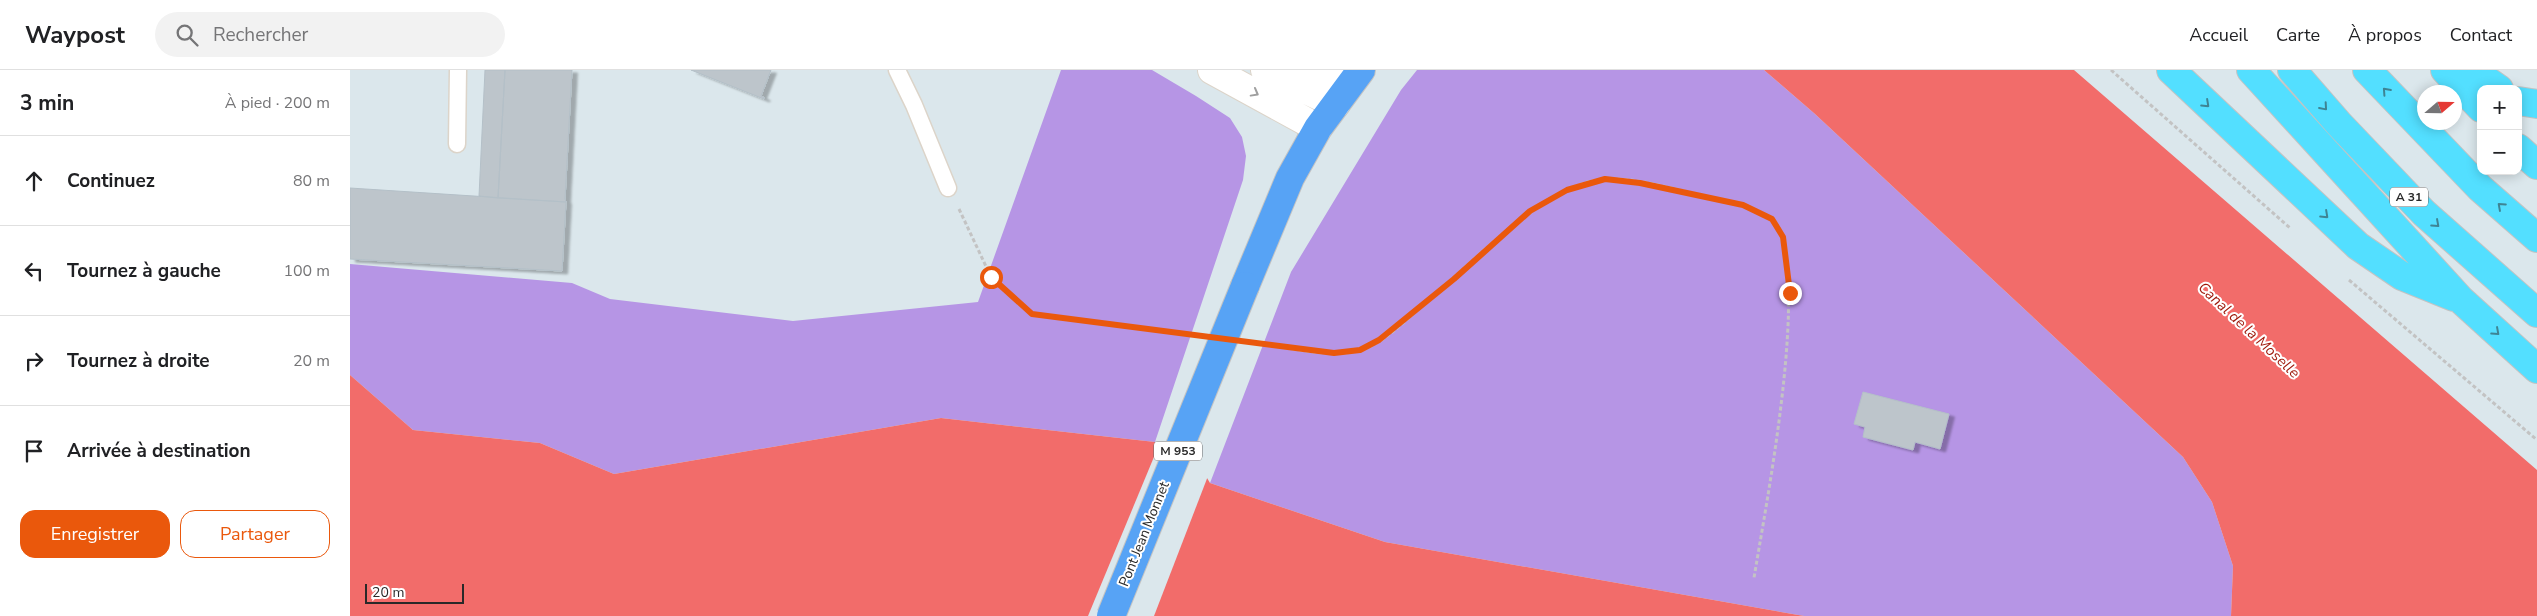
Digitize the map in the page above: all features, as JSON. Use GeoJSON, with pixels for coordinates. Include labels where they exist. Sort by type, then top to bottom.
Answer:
{"type":"FeatureCollection","features":[{"type":"Feature","properties":{"kind":"highway"},"geometry":{"type":"LineString","coordinates":[[2171,70],[2358,246],[2402,276],[2460,299]]}},
{"type":"Feature","properties":{"kind":"highway"},"geometry":{"type":"LineString","coordinates":[[2251,70],[2460,299],[2537,369]]}},
{"type":"Feature","properties":{"kind":"highway","name":"A 31"},"geometry":{"type":"LineString","coordinates":[[2292,70],[2339,124],[2424,213],[2537,313]]}},
{"type":"Feature","properties":{"kind":"highway"},"geometry":{"type":"LineString","coordinates":[[2367,70],[2480,188],[2537,238]]}},
{"type":"Feature","properties":{"kind":"highway"},"geometry":{"type":"LineString","coordinates":[[2445,70],[2477,104]]}},
{"type":"Feature","properties":{"kind":"highway"},"geometry":{"type":"LineString","coordinates":[[2472,70],[2493,85]]}},
{"type":"Feature","properties":{"kind":"highway"},"geometry":{"type":"LineString","coordinates":[[2522,102],[2537,104]]}},
{"type":"Feature","properties":{"kind":"highway"},"geometry":{"type":"LineString","coordinates":[[2522,152],[2537,166]]}},
{"type":"Feature","properties":{"kind":"main road","name":"M 953"},"geometry":{"type":"LineString","coordinates":[[1318,128],[1360,70]]}},
{"type":"Feature","properties":{"kind":"main road","name":"Pont Jean Monnet"},"geometry":{"type":"LineString","coordinates":[[1111,616],[1290,178],[1318,128]]}},
{"type":"Feature","properties":{"kind":"street"},"geometry":{"type":"LineString","coordinates":[[1212,70],[1318,128]]}},
{"type":"Feature","properties":{"kind":"street"},"geometry":{"type":"LineString","coordinates":[[1265,70],[1336,104]]}},
{"type":"Feature","properties":{"kind":"street"},"geometry":{"type":"LineString","coordinates":[[1295,83],[1326,76],[1336,70]]}},
{"type":"Feature","properties":{"kind":"lane"},"geometry":{"type":"LineString","coordinates":[[456,144],[458,70]]}},
{"type":"Feature","properties":{"kind":"lane"},"geometry":{"type":"LineString","coordinates":[[897,70],[914,105],[948,188]]}},
{"type":"Feature","properties":{"kind":"path"},"geometry":{"type":"LineString","coordinates":[[1247,342],[1334,353],[1360,350],[1401,324],[1530,211],[1567,190],[1586,183],[1605,179],[1640,183],[1743,205],[1772,219],[1783,237],[1790,293],[1780,413],[1754,578]]}},
{"type":"Feature","properties":{"kind":"path"},"geometry":{"type":"LineString","coordinates":[[948,188],[991,277],[1032,314],[1198,336]]}},
{"type":"Feature","properties":{"kind":"shaded area"},"geometry":{"type":"Polygon","coordinates":[[[1061,70],[1152,70],[1230,118],[1242,137],[1246,156],[1243,180],[1155,442],[941,418],[614,474],[540,443],[413,430],[350,375],[350,264],[572,283],[610,299],[793,321],[978,302],[1061,70]]]}},
{"type":"Feature","properties":{"kind":"shaded area"},"geometry":{"type":"Polygon","coordinates":[[[1417,70],[1764,70],[1815,114],[2183,457],[2212,502],[2233,566],[2231,616],[1804,616],[1385,542],[1210,483],[1291,272],[1401,90],[1417,70]]]}},
{"type":"Feature","properties":{"kind":"water","name":"Canal de la Moselle"},"geometry":{"type":"Polygon","coordinates":[[[1764,70],[2074,70],[2537,470],[2537,616],[2231,616],[2233,566],[2212,502],[2183,457],[1815,114],[1764,70]]]}},
{"type":"Feature","properties":{"kind":"water"},"geometry":{"type":"Polygon","coordinates":[[[350,375],[413,430],[540,443],[614,474],[941,418],[1164,443],[1194,456],[1210,483],[1385,542],[1804,616],[350,616],[350,375]]]}},
{"type":"Feature","properties":{"kind":"pier"},"geometry":{"type":"Polygon","coordinates":[[[1161,440],[1196,454],[1208,476],[1154,616],[1088,616],[1161,440]]]}},
{"type":"Feature","properties":{"kind":"building"},"geometry":{"type":"Polygon","coordinates":[[[485,70],[505,70],[498,198],[479,196],[485,70]]]}},
{"type":"Feature","properties":{"kind":"building"},"geometry":{"type":"Polygon","coordinates":[[[505,70],[572,70],[566,202],[498,198],[505,70]]]}},
{"type":"Feature","properties":{"kind":"building"},"geometry":{"type":"Polygon","coordinates":[[[691,70],[771,70],[761,96],[764,99],[691,70]]]}},
{"type":"Feature","properties":{"kind":"building"},"geometry":{"type":"Polygon","coordinates":[[[350,188],[566,202],[562,271],[350,259],[350,188]]]}},
{"type":"Feature","properties":{"kind":"building"},"geometry":{"type":"Polygon","coordinates":[[[1863,392],[1949,414],[1940,449],[1915,442],[1913,450],[1863,437],[1865,427],[1854,424],[1863,392]]]}},
{"type":"Feature","properties":{"kind":"route"},"geometry":{"type":"LineString","coordinates":[[991,277],[1032,314],[1334,353],[1360,350],[1379,340],[1401,324],[1530,211],[1567,190],[1605,179],[1640,183],[1743,205],[1772,219],[1783,237],[1788,264],[1790,293]]}}]}
